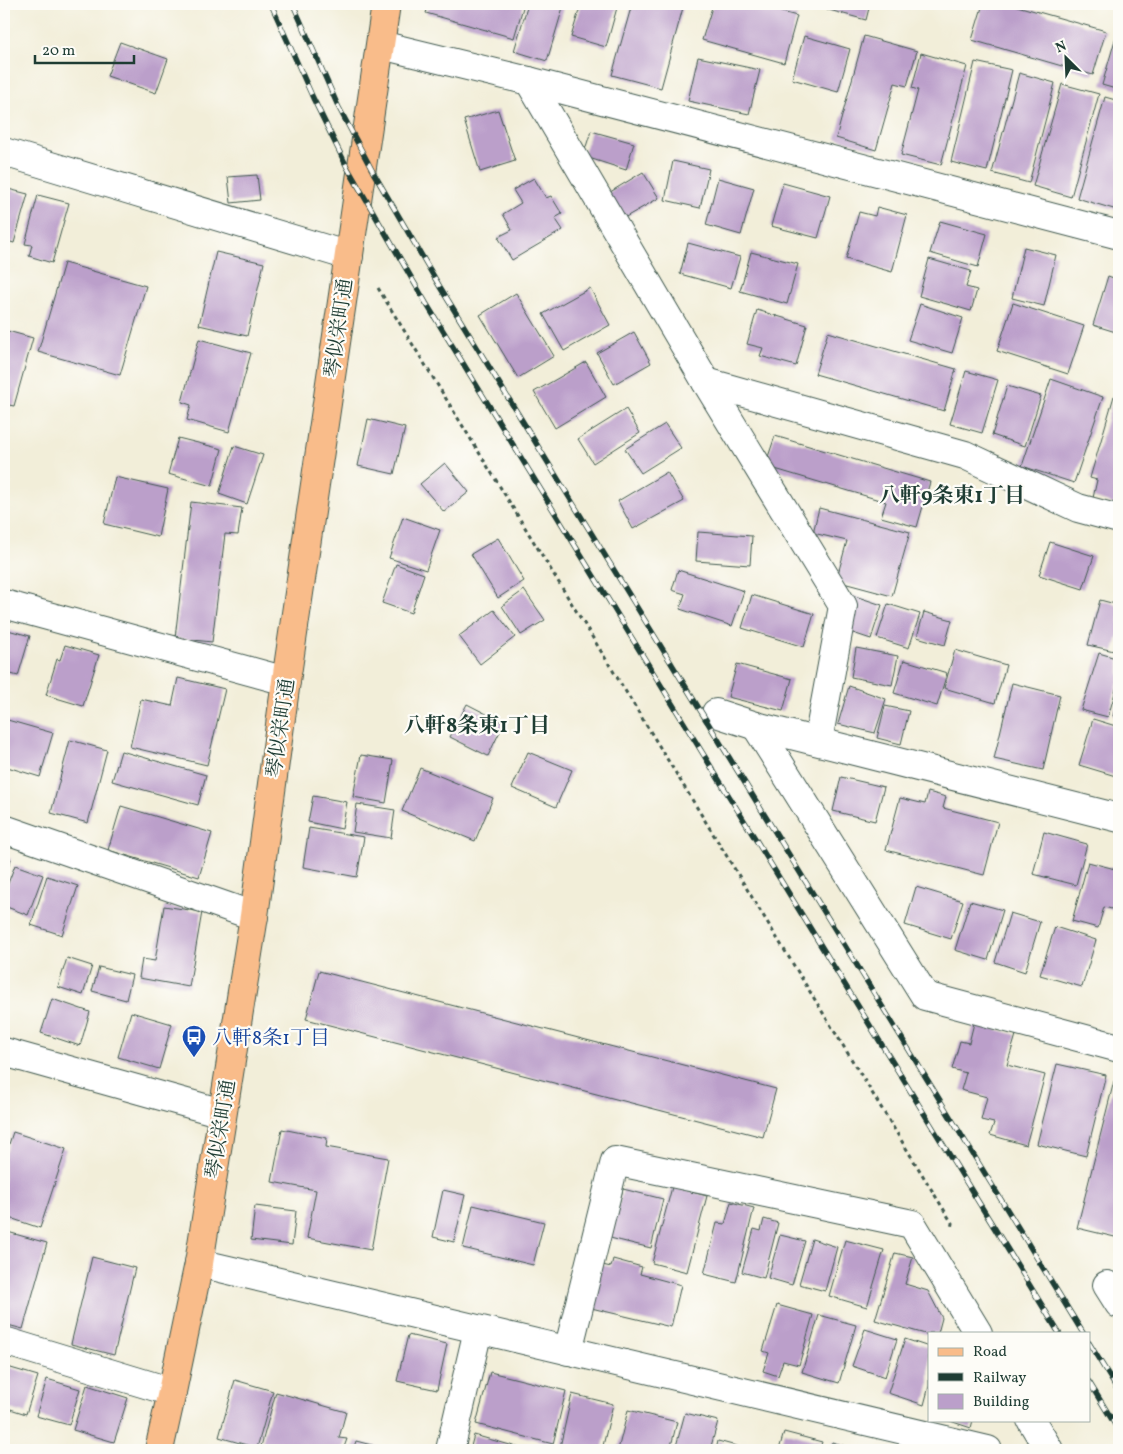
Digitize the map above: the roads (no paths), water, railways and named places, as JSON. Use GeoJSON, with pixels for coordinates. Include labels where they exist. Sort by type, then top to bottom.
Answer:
{"type":"FeatureCollection","features":[{"type":"Feature","properties":{"kind":"main road","name":"琴似栄町通"},"geometry":{"type":"LineString","coordinates":[[159,1450],[198,1263],[254,916],[286,682],[386,4]]}},
{"type":"Feature","properties":{"kind":"street"},"geometry":{"type":"LineString","coordinates":[[381,44],[530,81],[1119,235]]}},
{"type":"Feature","properties":{"kind":"street"},"geometry":{"type":"LineString","coordinates":[[530,81],[706,382],[843,606],[818,741]]}},
{"type":"Feature","properties":{"kind":"street"},"geometry":{"type":"LineString","coordinates":[[4,152],[349,256]]}},
{"type":"Feature","properties":{"kind":"street"},"geometry":{"type":"LineString","coordinates":[[706,382],[965,455],[1078,508],[1119,519]]}},
{"type":"Feature","properties":{"kind":"street"},"geometry":{"type":"LineString","coordinates":[[4,604],[286,682]]}},
{"type":"Feature","properties":{"kind":"street"},"geometry":{"type":"LineString","coordinates":[[716,713],[756,726],[1119,818]]}},
{"type":"Feature","properties":{"kind":"street"},"geometry":{"type":"LineString","coordinates":[[756,726],[925,996],[1119,1048]]}},
{"type":"Feature","properties":{"kind":"street"},"geometry":{"type":"LineString","coordinates":[[4,829],[254,916]]}},
{"type":"Feature","properties":{"kind":"street"},"geometry":{"type":"LineString","coordinates":[[4,1052],[222,1113]]}},
{"type":"Feature","properties":{"kind":"street"},"geometry":{"type":"LineString","coordinates":[[568,1351],[615,1161],[912,1224],[977,1332]]}},
{"type":"Feature","properties":{"kind":"street"},"geometry":{"type":"LineString","coordinates":[[198,1263],[988,1450]]}},
{"type":"Feature","properties":{"kind":"street"},"geometry":{"type":"LineString","coordinates":[[450,1450],[478,1330]]}},
{"type":"Feature","properties":{"kind":"street"},"geometry":{"type":"LineString","coordinates":[[4,1341],[172,1392]]}},
{"type":"Feature","properties":{"kind":"street"},"geometry":{"type":"LineString","coordinates":[[1032,1422],[1049,1450]]}},
{"type":"Feature","properties":{"kind":"railway"},"geometry":{"type":"LineString","coordinates":[[271,4],[313,98],[347,167],[426,303],[1058,1332]]}},
{"type":"Feature","properties":{"kind":"railway"},"geometry":{"type":"LineString","coordinates":[[293,4],[338,106],[373,172],[440,287],[1082,1332]]}},
{"type":"Feature","properties":{"kind":"railway"},"geometry":{"type":"LineString","coordinates":[[1090,1345],[1119,1392]]}},
{"type":"Feature","properties":{"kind":"railway"},"geometry":{"type":"LineString","coordinates":[[1090,1384],[1119,1431]]}},
{"type":"Feature","properties":{"kind":"place","name":"八軒8条1丁目"},"geometry":{"type":"Point","coordinates":[194,1058]}},
{"type":"Feature","properties":{"kind":"district","name":"八軒9条東1丁目"},"geometry":{"type":"Point","coordinates":[952,495]}},
{"type":"Feature","properties":{"kind":"district","name":"八軒8条東1丁目"},"geometry":{"type":"Point","coordinates":[477,725]}}]}
